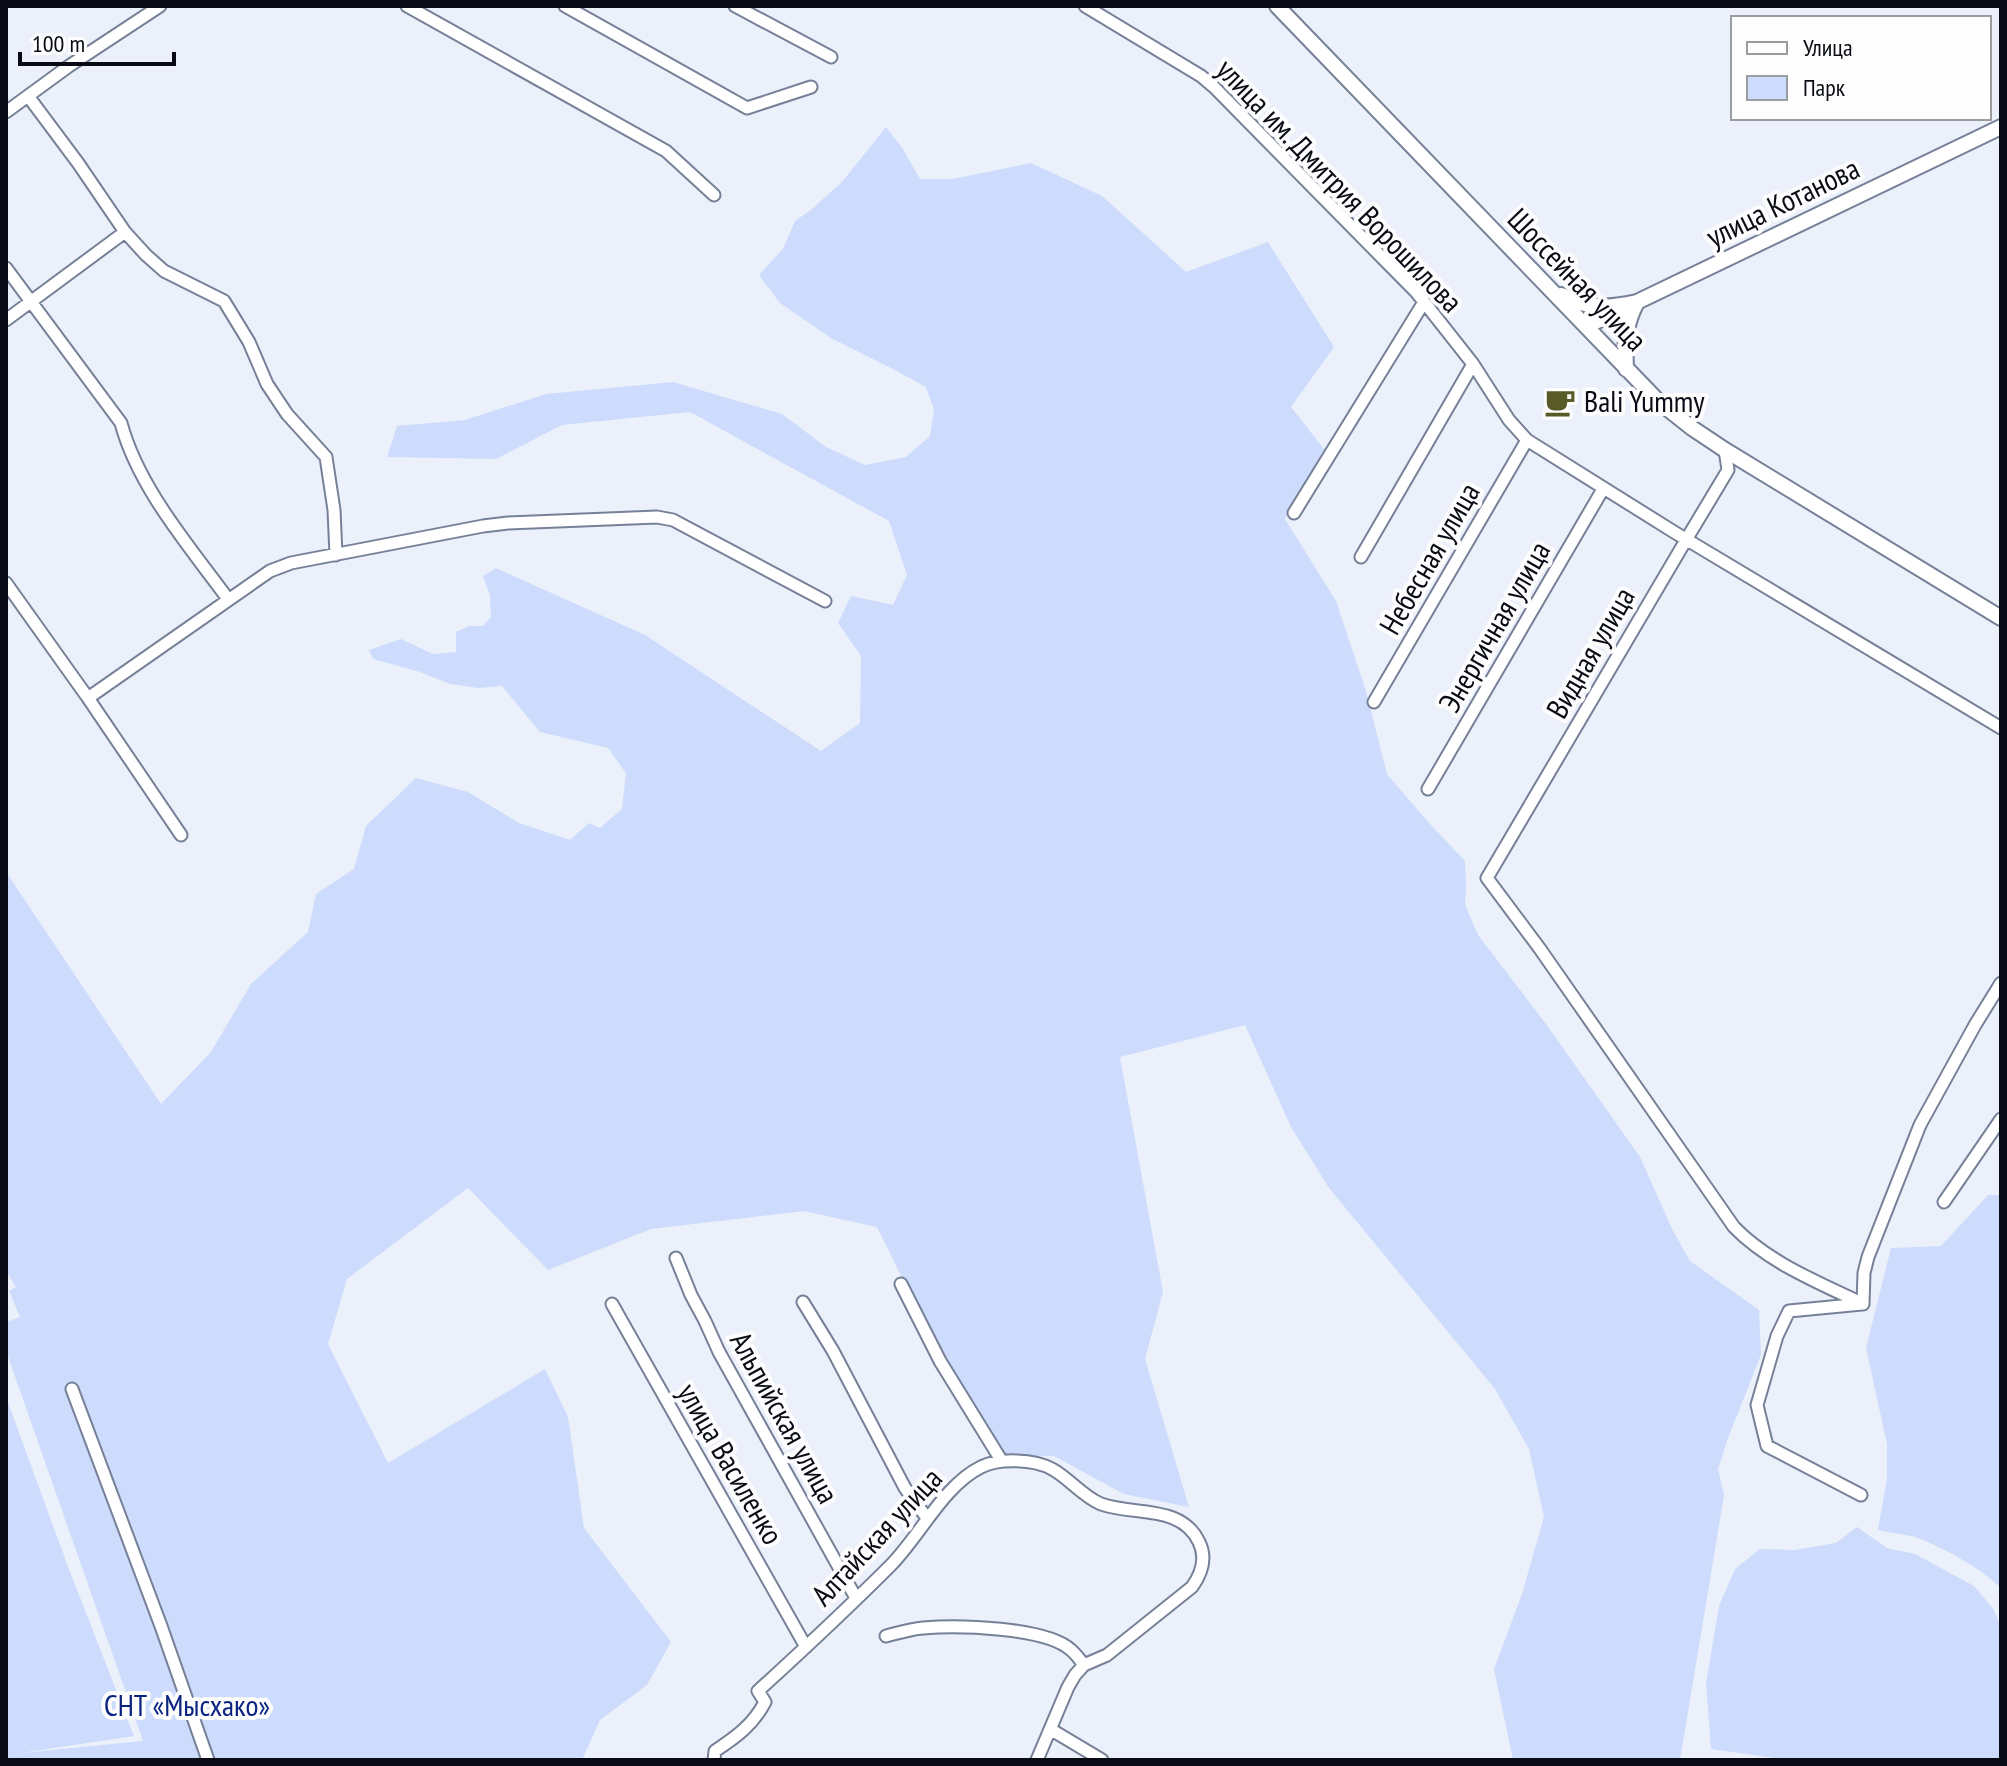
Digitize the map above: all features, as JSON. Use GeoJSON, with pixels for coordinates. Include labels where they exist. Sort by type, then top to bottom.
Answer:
{"type":"FeatureCollection","features":[{"type":"Feature","properties":{"kind":"street"},"geometry":{"type":"LineString","coordinates":[[6,112],[160,6]]}},
{"type":"Feature","properties":{"kind":"street"},"geometry":{"type":"LineString","coordinates":[[407,6],[666,151],[714,195]]}},
{"type":"Feature","properties":{"kind":"street"},"geometry":{"type":"LineString","coordinates":[[565,6],[747,108],[811,87]]}},
{"type":"Feature","properties":{"kind":"street"},"geometry":{"type":"LineString","coordinates":[[735,6],[831,57]]}},
{"type":"Feature","properties":{"kind":"street","name":"улица им. Дмитрия Ворошилова"},"geometry":{"type":"LineString","coordinates":[[1085,6],[1201,76],[1214,87],[1424,302],[1473,364],[1509,420],[1527,440],[1686,540],[2001,728]]}},
{"type":"Feature","properties":{"kind":"street","name":"Шоссейная улица"},"geometry":{"type":"LineString","coordinates":[[1277,6],[1658,401],[1725,450],[2001,618]]}},
{"type":"Feature","properties":{"kind":"street"},"geometry":{"type":"LineString","coordinates":[[28,96],[125,232],[146,255],[164,271],[224,301],[249,342],[267,384],[287,414],[326,457],[334,510],[336,555]]}},
{"type":"Feature","properties":{"kind":"street","name":"улица Котанова"},"geometry":{"type":"LineString","coordinates":[[1587,326],[2001,127]]}},
{"type":"Feature","properties":{"kind":"street"},"geometry":{"type":"LineString","coordinates":[[6,320],[125,232]]}},
{"type":"Feature","properties":{"kind":"street"},"geometry":{"type":"LineString","coordinates":[[6,268],[121,423],[126,443],[146,481],[228,599]]}},
{"type":"Feature","properties":{"kind":"street"},"geometry":{"type":"LineString","coordinates":[[1554,292],[1595,307],[1637,302]]}},
{"type":"Feature","properties":{"kind":"street"},"geometry":{"type":"LineString","coordinates":[[1294,513],[1424,302]]}},
{"type":"Feature","properties":{"kind":"street"},"geometry":{"type":"LineString","coordinates":[[1626,369],[1624,339],[1637,302]]}},
{"type":"Feature","properties":{"kind":"street"},"geometry":{"type":"LineString","coordinates":[[1361,557],[1473,364]]}},
{"type":"Feature","properties":{"kind":"street","name":"Небесная улица"},"geometry":{"type":"LineString","coordinates":[[1374,702],[1527,440]]}},
{"type":"Feature","properties":{"kind":"street","name":"Видная улица"},"geometry":{"type":"LineString","coordinates":[[1725,450],[1728,470],[1487,878],[1734,1227],[1750,1243],[1778,1262],[1863,1304]]}},
{"type":"Feature","properties":{"kind":"street","name":"Энергичная улица"},"geometry":{"type":"LineString","coordinates":[[1428,789],[1603,489]]}},
{"type":"Feature","properties":{"kind":"street"},"geometry":{"type":"LineString","coordinates":[[88,698],[270,571],[291,563],[495,525],[657,517],[673,520],[825,601]]}},
{"type":"Feature","properties":{"kind":"street"},"geometry":{"type":"LineString","coordinates":[[6,583],[181,835]]}},
{"type":"Feature","properties":{"kind":"street"},"geometry":{"type":"LineString","coordinates":[[1861,1495],[1767,1446],[1757,1405],[1777,1336],[1789,1311],[1863,1304],[1868,1257],[1920,1125],[2001,983]]}},
{"type":"Feature","properties":{"kind":"street"},"geometry":{"type":"LineString","coordinates":[[1944,1202],[2001,1119]]}},
{"type":"Feature","properties":{"kind":"street","name":"Альпийская улица"},"geometry":{"type":"LineString","coordinates":[[676,1258],[719,1352],[856,1598]]}},
{"type":"Feature","properties":{"kind":"street"},"geometry":{"type":"LineString","coordinates":[[901,1284],[940,1361],[1001,1460],[1050,1467],[1102,1504],[1170,1516],[1195,1533],[1202,1548],[1200,1575],[1192,1587],[1107,1655],[1084,1665],[1068,1687],[1037,1760]]}},
{"type":"Feature","properties":{"kind":"street"},"geometry":{"type":"LineString","coordinates":[[803,1302],[833,1351],[905,1488],[927,1518]]}},
{"type":"Feature","properties":{"kind":"street","name":"улица Василенко"},"geometry":{"type":"LineString","coordinates":[[612,1304],[806,1647]]}},
{"type":"Feature","properties":{"kind":"street"},"geometry":{"type":"LineString","coordinates":[[72,1389],[208,1760]]}},
{"type":"Feature","properties":{"kind":"street","name":"Алтайская улица"},"geometry":{"type":"LineString","coordinates":[[714,1760],[715,1751],[743,1732],[759,1713],[765,1702],[758,1691],[898,1557],[927,1518],[970,1473],[1001,1460]]}},
{"type":"Feature","properties":{"kind":"street"},"geometry":{"type":"LineString","coordinates":[[886,1636],[919,1628],[983,1627],[1033,1635],[1058,1643],[1070,1649],[1084,1665]]}},
{"type":"Feature","properties":{"kind":"street"},"geometry":{"type":"LineString","coordinates":[[1050,1729],[1102,1760]]}},
{"type":"Feature","properties":{"kind":"green space","name":"СНТ «Мысхако»"},"geometry":{"type":"Polygon","coordinates":[[[886,127],[920,179],[953,179],[1031,163],[1102,196],[1186,272],[1268,242],[1334,347],[1291,407],[1324,449],[1285,519],[1336,601],[1366,691],[1387,774],[1465,861],[1465,905],[1478,935],[1546,1024],[1640,1157],[1690,1261],[1759,1310],[1761,1355],[1718,1469],[1724,1495],[1680,1760],[1513,1760],[1494,1669],[1522,1594],[1544,1517],[1529,1449],[1495,1389],[1329,1188],[1291,1127],[1245,1025],[1120,1057],[1163,1292],[1145,1359],[1189,1507],[1124,1494],[1054,1456],[990,1455],[877,1227],[804,1211],[651,1229],[548,1270],[468,1188],[347,1279],[328,1344],[388,1463],[545,1369],[568,1417],[584,1528],[671,1642],[647,1685],[600,1720],[582,1760],[6,1760],[6,1397],[134,1736],[21,1753],[143,1741],[6,1351],[6,1322],[20,1317],[9,1291],[16,1287],[8,1274],[6,1277],[6,872],[161,1104],[211,1052],[251,984],[308,932],[316,894],[354,869],[366,826],[416,778],[468,792],[519,823],[570,840],[589,823],[600,828],[622,809],[626,773],[608,748],[540,732],[502,686],[478,688],[450,684],[373,659],[369,650],[401,639],[433,654],[456,652],[456,632],[469,626],[483,626],[491,617],[490,596],[483,576],[496,568],[645,635],[821,751],[860,723],[861,656],[838,623],[851,596],[893,605],[907,575],[889,521],[690,412],[562,425],[496,459],[387,457],[397,426],[465,420],[546,394],[673,382],[782,414],[826,447],[865,465],[906,457],[930,436],[934,410],[926,387],[831,338],[780,303],[759,275],[783,249],[795,221],[842,182],[886,127]]]}},
{"type":"Feature","properties":{"kind":"green space"},"geometry":{"type":"Polygon","coordinates":[[[1988,1195],[2001,1195],[2001,1589],[1974,1567],[1935,1545],[1915,1537],[1878,1530],[1887,1478],[1887,1444],[1866,1348],[1891,1248],[1941,1246],[1988,1195]]]}},
{"type":"Feature","properties":{"kind":"green space"},"geometry":{"type":"Polygon","coordinates":[[[1857,1527],[1887,1548],[1915,1554],[1974,1586],[1994,1610],[2001,1628],[2001,1760],[1788,1760],[1711,1749],[1706,1683],[1719,1606],[1735,1569],[1760,1549],[1794,1550],[1836,1543],[1857,1527]]]}},
{"type":"Feature","properties":{"kind":"place","name":"Bali Yummy"},"geometry":{"type":"Point","coordinates":[1560,402]}}]}
